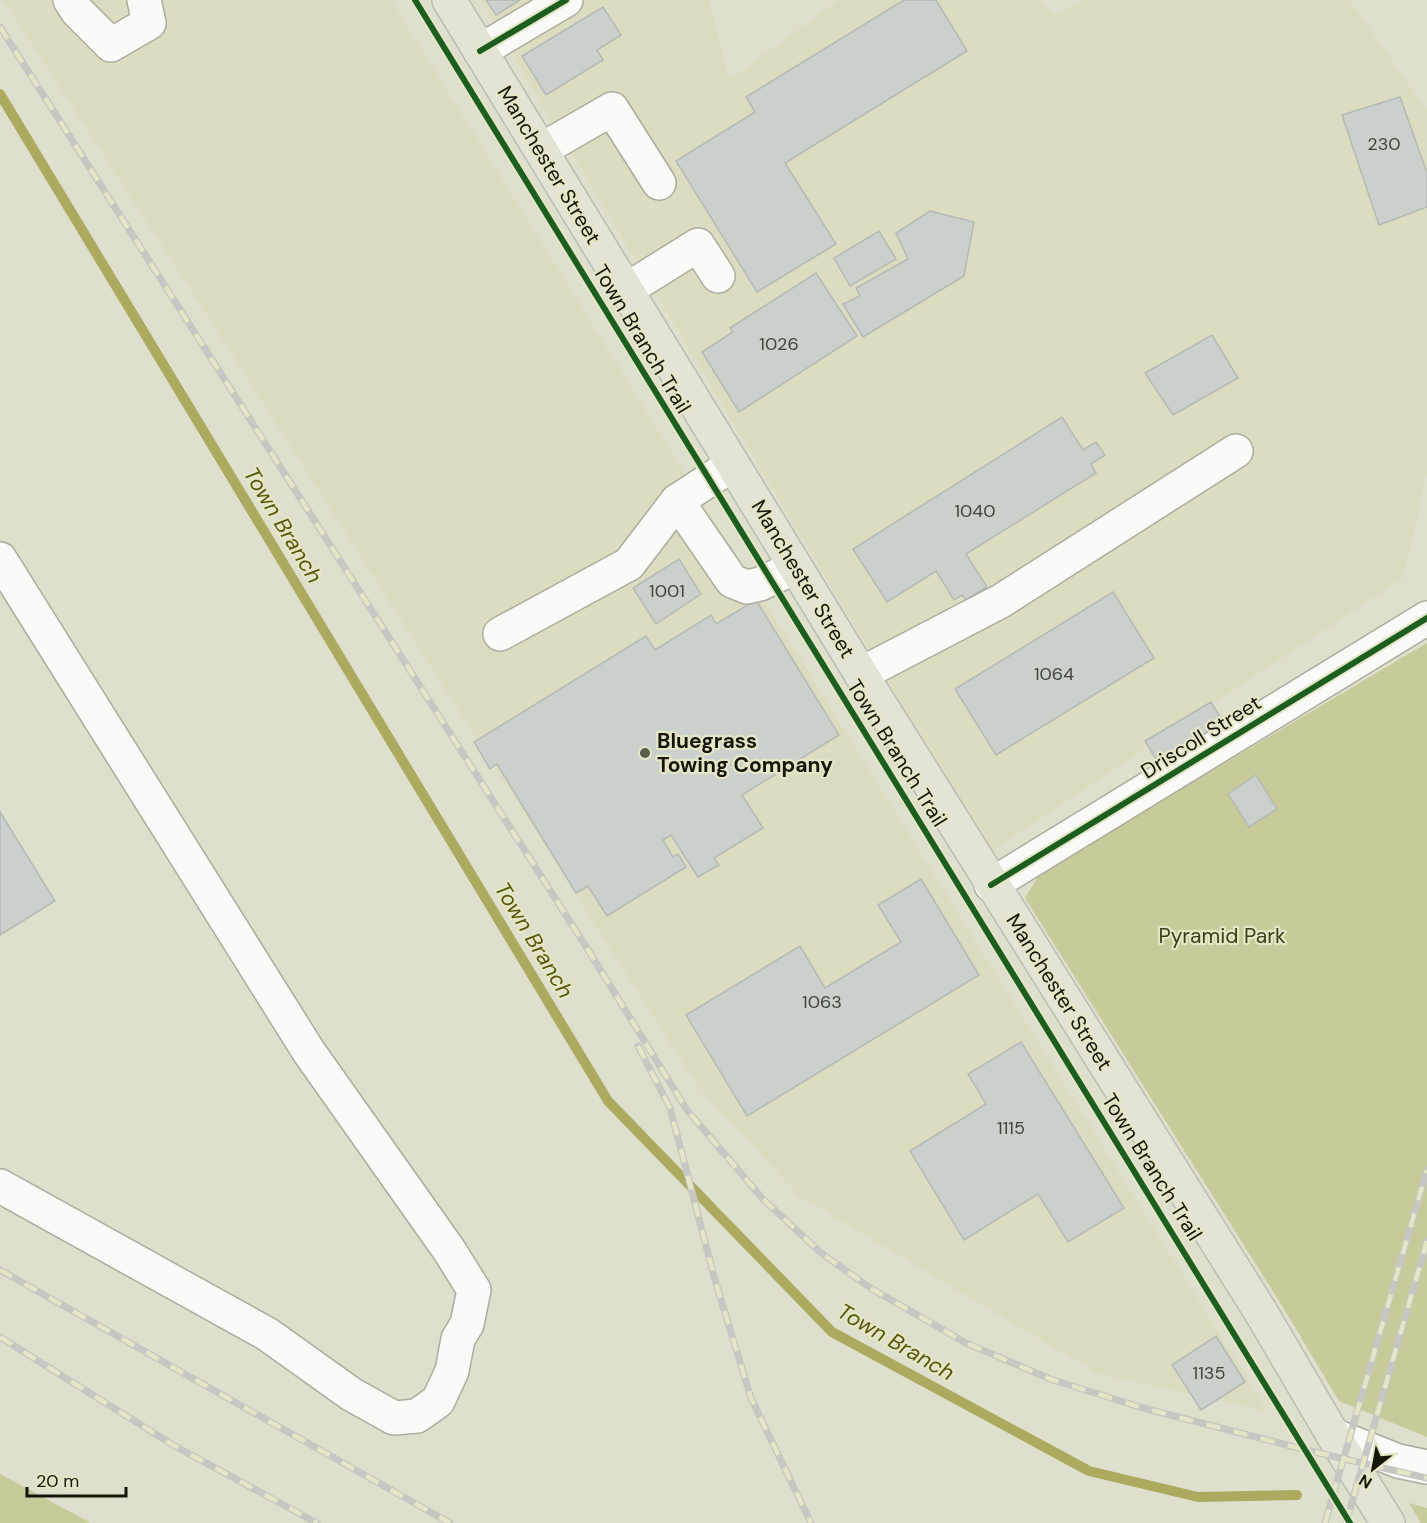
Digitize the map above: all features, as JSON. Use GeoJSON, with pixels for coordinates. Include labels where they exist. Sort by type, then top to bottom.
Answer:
{"type":"FeatureCollection","features":[{"type":"Feature","properties":{"kind":"main road","name":"Manchester Street"},"geometry":{"type":"LineString","coordinates":[[449,0],[732,465],[991,885],[1262,1314],[1388,1523]]}},
{"type":"Feature","properties":{"kind":"street"},"geometry":{"type":"LineString","coordinates":[[70,0],[77,11],[111,45],[149,23],[144,0]]}},
{"type":"Feature","properties":{"kind":"street"},"geometry":{"type":"LineString","coordinates":[[480,51],[566,0]]}},
{"type":"Feature","properties":{"kind":"street"},"geometry":{"type":"LineString","coordinates":[[541,150],[612,108],[659,183]]}},
{"type":"Feature","properties":{"kind":"street"},"geometry":{"type":"LineString","coordinates":[[626,290],[698,245],[718,276]]}},
{"type":"Feature","properties":{"kind":"street"},"geometry":{"type":"LineString","coordinates":[[861,674],[1001,601],[1236,451]]}},
{"type":"Feature","properties":{"kind":"street"},"geometry":{"type":"LineString","coordinates":[[500,634],[629,564],[677,501],[732,465]]}},
{"type":"Feature","properties":{"kind":"street"},"geometry":{"type":"LineString","coordinates":[[677,501],[732,581],[747,586],[760,584],[795,567]]}},
{"type":"Feature","properties":{"kind":"street"},"geometry":{"type":"LineString","coordinates":[[0,559],[309,1052],[474,1290],[467,1324],[458,1339],[452,1371],[438,1401],[417,1416],[394,1418],[351,1394],[267,1334],[0,1186]]}},
{"type":"Feature","properties":{"kind":"street","name":"Driscoll Street"},"geometry":{"type":"LineString","coordinates":[[991,885],[1427,618]]}},
{"type":"Feature","properties":{"kind":"street"},"geometry":{"type":"LineString","coordinates":[[1333,1435],[1398,1461],[1427,1467]]}},
{"type":"Feature","properties":{"kind":"shaded area"},"geometry":{"type":"Polygon","coordinates":[[[3,0],[391,0],[1268,1412],[1097,1373],[799,1196],[697,1085],[205,312],[3,0]]]}},
{"type":"Feature","properties":{"kind":"shaded area"},"geometry":{"type":"Polygon","coordinates":[[[480,0],[709,0],[730,80],[838,0],[1041,0],[1054,16],[1082,0],[1349,0],[1427,110],[1427,474],[1403,578],[990,852],[480,0]]]}},
{"type":"Feature","properties":{"kind":"green space","name":"Pyramid Park"},"geometry":{"type":"Polygon","coordinates":[[[1427,643],[1427,1437],[1339,1401],[1281,1304],[1025,898],[1037,878],[1045,870],[1427,643]]]}},
{"type":"Feature","properties":{"kind":"green space"},"geometry":{"type":"Polygon","coordinates":[[[0,1474],[91,1523],[0,1523],[0,1474]]]}},
{"type":"Feature","properties":{"kind":"green space"},"geometry":{"type":"Polygon","coordinates":[[[1409,1503],[1427,1508],[1427,1523],[1421,1523],[1409,1503]]]}},
{"type":"Feature","properties":{"kind":"building"},"geometry":{"type":"Polygon","coordinates":[[[486,0],[520,0],[496,15],[486,0]]]}},
{"type":"Feature","properties":{"kind":"building"},"geometry":{"type":"Polygon","coordinates":[[[904,0],[936,0],[967,51],[785,163],[836,244],[757,292],[676,161],[755,112],[746,97],[904,0]]]}},
{"type":"Feature","properties":{"kind":"building"},"geometry":{"type":"Polygon","coordinates":[[[603,7],[621,35],[597,50],[603,60],[546,95],[522,56],[603,7]]]}},
{"type":"Feature","properties":{"kind":"building"},"geometry":{"type":"Polygon","coordinates":[[[1400,97],[1427,173],[1427,207],[1379,225],[1342,115],[1400,97]]]}},
{"type":"Feature","properties":{"kind":"building"},"geometry":{"type":"Polygon","coordinates":[[[930,211],[974,222],[964,276],[863,337],[843,304],[860,296],[856,288],[908,259],[896,233],[930,211]]]}},
{"type":"Feature","properties":{"kind":"building"},"geometry":{"type":"Polygon","coordinates":[[[879,231],[896,259],[850,286],[834,258],[879,231]]]}},
{"type":"Feature","properties":{"kind":"building"},"geometry":{"type":"Polygon","coordinates":[[[816,273],[857,336],[739,412],[702,352],[733,332],[730,328],[816,273]]]}},
{"type":"Feature","properties":{"kind":"building"},"geometry":{"type":"Polygon","coordinates":[[[1212,335],[1238,378],[1173,415],[1145,373],[1212,335]]]}},
{"type":"Feature","properties":{"kind":"building"},"geometry":{"type":"Polygon","coordinates":[[[1062,417],[1083,450],[1096,442],[1105,455],[1091,464],[1096,473],[966,554],[987,587],[966,600],[962,595],[954,600],[936,571],[887,602],[853,549],[1062,417]]]}},
{"type":"Feature","properties":{"kind":"building"},"geometry":{"type":"Polygon","coordinates":[[[679,559],[701,594],[656,624],[633,588],[679,559]]]}},
{"type":"Feature","properties":{"kind":"building"},"geometry":{"type":"Polygon","coordinates":[[[1113,592],[1154,658],[996,755],[955,689],[1113,592]]]}},
{"type":"Feature","properties":{"kind":"building","name":"Bluegrass Towing Company"},"geometry":{"type":"Polygon","coordinates":[[[756,600],[839,735],[742,795],[763,828],[714,858],[719,865],[698,877],[671,835],[663,840],[673,857],[678,854],[686,867],[607,916],[588,886],[576,893],[497,764],[490,769],[474,742],[646,636],[655,650],[711,615],[716,624],[756,600]]]}},
{"type":"Feature","properties":{"kind":"building"},"geometry":{"type":"Polygon","coordinates":[[[1211,702],[1225,725],[1159,764],[1145,741],[1211,702]]]}},
{"type":"Feature","properties":{"kind":"building"},"geometry":{"type":"Polygon","coordinates":[[[1256,775],[1277,809],[1249,827],[1228,794],[1256,775]]]}},
{"type":"Feature","properties":{"kind":"building"},"geometry":{"type":"Polygon","coordinates":[[[0,812],[55,901],[0,935],[0,812]]]}},
{"type":"Feature","properties":{"kind":"building"},"geometry":{"type":"Polygon","coordinates":[[[921,879],[979,975],[747,1116],[686,1015],[800,946],[825,988],[901,942],[878,905],[921,879]]]}},
{"type":"Feature","properties":{"kind":"building"},"geometry":{"type":"Polygon","coordinates":[[[1021,1042],[1124,1208],[1068,1242],[1038,1194],[964,1240],[910,1151],[986,1104],[968,1074],[1021,1042]]]}},
{"type":"Feature","properties":{"kind":"building"},"geometry":{"type":"Polygon","coordinates":[[[1216,1336],[1245,1382],[1201,1410],[1172,1365],[1216,1336]]]}},
{"type":"Feature","properties":{"kind":"waterway","name":"Town Branch"},"geometry":{"type":"LineString","coordinates":[[0,94],[608,1101],[832,1332],[1089,1471],[1198,1497],[1297,1495]]}},
{"type":"Feature","properties":{"kind":"railway"},"geometry":{"type":"LineString","coordinates":[[0,27],[590,953],[687,1110],[762,1198],[821,1253],[872,1289],[966,1343],[1050,1379],[1143,1408],[1427,1478]]}},
{"type":"Feature","properties":{"kind":"railway"},"geometry":{"type":"LineString","coordinates":[[638,1046],[670,1108],[715,1280],[751,1398],[811,1523]]}},
{"type":"Feature","properties":{"kind":"railway"},"geometry":{"type":"LineString","coordinates":[[1325,1523],[1427,1170]]}},
{"type":"Feature","properties":{"kind":"railway"},"geometry":{"type":"LineString","coordinates":[[1346,1523],[1427,1241]]}},
{"type":"Feature","properties":{"kind":"railway"},"geometry":{"type":"LineString","coordinates":[[0,1270],[450,1523]]}},
{"type":"Feature","properties":{"kind":"railway"},"geometry":{"type":"LineString","coordinates":[[0,1337],[173,1445],[317,1523]]}},
{"type":"Feature","properties":{"kind":"cycle path","name":"Town Branch Trail"},"geometry":{"type":"LineString","coordinates":[[415,0],[1350,1523]]}},
{"type":"Feature","properties":{"kind":"cycle path"},"geometry":{"type":"LineString","coordinates":[[480,51],[566,0]]}},
{"type":"Feature","properties":{"kind":"cycle path"},"geometry":{"type":"LineString","coordinates":[[991,885],[1427,618]]}},
{"type":"Feature","properties":{"kind":"place","name":"Bluegrass Towing Company"},"geometry":{"type":"Point","coordinates":[645,753]}}]}
